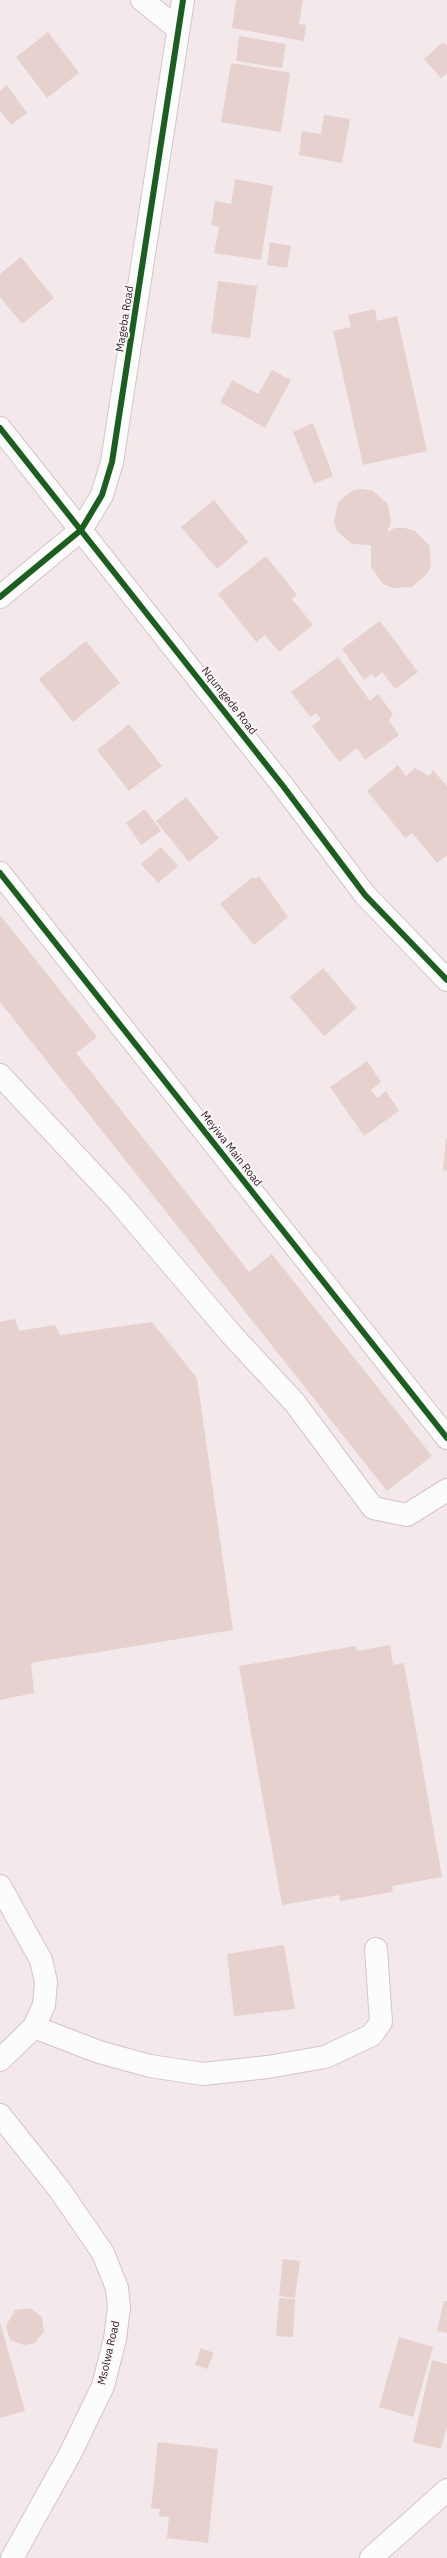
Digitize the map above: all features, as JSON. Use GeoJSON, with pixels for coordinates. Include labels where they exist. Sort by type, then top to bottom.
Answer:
{"type":"FeatureCollection","features":[{"type":"Feature","properties":{"kind":"street"},"geometry":{"type":"LineString","coordinates":[[142,0],[178,29]]}},
{"type":"Feature","properties":{"kind":"street","name":"Mageba Road"},"geometry":{"type":"LineString","coordinates":[[0,597],[81,530],[102,495],[112,462],[183,0]]}},
{"type":"Feature","properties":{"kind":"street","name":"Nqumgede Road"},"geometry":{"type":"LineString","coordinates":[[0,428],[283,786],[365,895],[447,980]]}},
{"type":"Feature","properties":{"kind":"street","name":"Meyiwa Main Road"},"geometry":{"type":"LineString","coordinates":[[0,873],[447,1438]]}},
{"type":"Feature","properties":{"kind":"street"},"geometry":{"type":"LineString","coordinates":[[0,1076],[117,1200],[231,1334],[295,1403],[372,1508],[407,1515],[447,1490]]}},
{"type":"Feature","properties":{"kind":"street"},"geometry":{"type":"LineString","coordinates":[[0,1886],[42,1960],[46,1982],[44,2005],[34,2027],[0,2060]]}},
{"type":"Feature","properties":{"kind":"street"},"geometry":{"type":"LineString","coordinates":[[34,2027],[99,2052],[150,2066],[202,2074],[268,2067],[325,2057],[372,2035],[381,2022],[376,1949]]}},
{"type":"Feature","properties":{"kind":"street","name":"Msolwa Road"},"geometry":{"type":"LineString","coordinates":[[0,2115],[59,2189],[103,2253],[115,2282],[119,2307],[115,2339],[103,2386],[70,2454],[12,2558]]}},
{"type":"Feature","properties":{"kind":"street"},"geometry":{"type":"LineString","coordinates":[[371,2558],[447,2490]]}},
{"type":"Feature","properties":{"kind":"building"},"geometry":{"type":"Polygon","coordinates":[[[236,0],[303,0],[299,24],[306,25],[304,41],[232,28],[236,0]]]}},
{"type":"Feature","properties":{"kind":"building"},"geometry":{"type":"Polygon","coordinates":[[[48,32],[79,73],[47,98],[16,57],[48,32]]]}},
{"type":"Feature","properties":{"kind":"building"},"geometry":{"type":"Polygon","coordinates":[[[239,36],[286,44],[282,68],[236,61],[239,36]]]}},
{"type":"Feature","properties":{"kind":"building"},"geometry":{"type":"Polygon","coordinates":[[[443,42],[447,46],[447,73],[441,78],[424,59],[443,42]]]}},
{"type":"Feature","properties":{"kind":"building"},"geometry":{"type":"Polygon","coordinates":[[[231,63],[290,73],[281,132],[221,122],[231,63]]]}},
{"type":"Feature","properties":{"kind":"building"},"geometry":{"type":"Polygon","coordinates":[[[7,85],[27,113],[11,125],[0,111],[0,91],[7,85]]]}},
{"type":"Feature","properties":{"kind":"building"},"geometry":{"type":"Polygon","coordinates":[[[324,115],[350,119],[342,163],[299,155],[302,131],[321,134],[324,115]]]}},
{"type":"Feature","properties":{"kind":"building"},"geometry":{"type":"Polygon","coordinates":[[[235,179],[273,186],[261,260],[214,253],[219,227],[211,225],[215,201],[231,204],[235,179]]]}},
{"type":"Feature","properties":{"kind":"building"},"geometry":{"type":"Polygon","coordinates":[[[270,242],[291,246],[287,268],[267,265],[270,242]]]}},
{"type":"Feature","properties":{"kind":"building"},"geometry":{"type":"Polygon","coordinates":[[[21,257],[54,298],[22,324],[0,297],[0,274],[21,257]]]}},
{"type":"Feature","properties":{"kind":"building"},"geometry":{"type":"Polygon","coordinates":[[[218,281],[257,286],[250,338],[211,333],[218,281]]]}},
{"type":"Feature","properties":{"kind":"building"},"geometry":{"type":"Polygon","coordinates":[[[375,309],[377,321],[397,316],[427,451],[363,465],[333,331],[351,327],[348,315],[375,309]]]}},
{"type":"Feature","properties":{"kind":"building"},"geometry":{"type":"Polygon","coordinates":[[[272,370],[291,380],[265,428],[220,402],[232,380],[258,394],[272,370]]]}},
{"type":"Feature","properties":{"kind":"building"},"geometry":{"type":"Polygon","coordinates":[[[313,423],[333,476],[314,484],[293,432],[313,423]]]}},
{"type":"Feature","properties":{"kind":"building"},"geometry":{"type":"Polygon","coordinates":[[[363,489],[373,491],[388,504],[391,523],[387,532],[395,528],[405,528],[415,531],[429,545],[431,565],[427,574],[412,587],[393,588],[383,584],[371,567],[371,545],[352,544],[337,531],[334,522],[338,502],[353,490],[363,489]]]}},
{"type":"Feature","properties":{"kind":"building"},"geometry":{"type":"Polygon","coordinates":[[[214,500],[248,542],[217,569],[181,527],[214,500]]]}},
{"type":"Feature","properties":{"kind":"building"},"geometry":{"type":"Polygon","coordinates":[[[266,556],[297,595],[292,599],[313,625],[279,652],[265,635],[256,642],[218,594],[266,556]]]}},
{"type":"Feature","properties":{"kind":"building"},"geometry":{"type":"Polygon","coordinates":[[[380,621],[418,672],[395,689],[382,672],[375,678],[372,674],[364,680],[342,649],[380,621]]]}},
{"type":"Feature","properties":{"kind":"building"},"geometry":{"type":"Polygon","coordinates":[[[86,641],[120,683],[73,722],[39,679],[86,641]]]}},
{"type":"Feature","properties":{"kind":"building"},"geometry":{"type":"Polygon","coordinates":[[[338,657],[370,701],[378,694],[393,714],[389,721],[399,735],[365,760],[357,748],[339,762],[312,726],[321,719],[316,713],[310,717],[291,692],[338,657]]]}},
{"type":"Feature","properties":{"kind":"building"},"geometry":{"type":"Polygon","coordinates":[[[129,724],[162,766],[129,791],[97,750],[129,724]]]}},
{"type":"Feature","properties":{"kind":"building"},"geometry":{"type":"Polygon","coordinates":[[[398,765],[406,776],[415,768],[429,776],[433,770],[447,786],[447,855],[437,863],[412,833],[405,838],[367,791],[398,765]]]}},
{"type":"Feature","properties":{"kind":"building"},"geometry":{"type":"Polygon","coordinates":[[[186,797],[219,838],[189,862],[156,821],[186,797]]]}},
{"type":"Feature","properties":{"kind":"building"},"geometry":{"type":"Polygon","coordinates":[[[145,809],[161,831],[141,845],[126,823],[145,809]]]}},
{"type":"Feature","properties":{"kind":"building"},"geometry":{"type":"Polygon","coordinates":[[[161,847],[178,866],[158,883],[141,864],[161,847]]]}},
{"type":"Feature","properties":{"kind":"building"},"geometry":{"type":"Polygon","coordinates":[[[259,876],[288,917],[254,945],[220,904],[253,877],[255,879],[259,876]]]}},
{"type":"Feature","properties":{"kind":"building"},"geometry":{"type":"Polygon","coordinates":[[[0,915],[97,1037],[76,1053],[249,1272],[272,1254],[432,1456],[387,1491],[0,1002],[0,915]]]}},
{"type":"Feature","properties":{"kind":"building"},"geometry":{"type":"Polygon","coordinates":[[[323,968],[357,1008],[324,1036],[290,997],[323,968]]]}},
{"type":"Feature","properties":{"kind":"building"},"geometry":{"type":"Polygon","coordinates":[[[367,1061],[381,1082],[371,1090],[377,1098],[386,1091],[399,1111],[364,1136],[330,1087],[367,1061]]]}},
{"type":"Feature","properties":{"kind":"building"},"geometry":{"type":"Polygon","coordinates":[[[447,1139],[447,1171],[443,1170],[447,1139]]]}},
{"type":"Feature","properties":{"kind":"building"},"geometry":{"type":"Polygon","coordinates":[[[15,1319],[19,1331],[55,1325],[60,1335],[152,1322],[197,1378],[233,1630],[31,1663],[34,1693],[0,1700],[0,1322],[15,1319]]]}},
{"type":"Feature","properties":{"kind":"building"},"geometry":{"type":"Polygon","coordinates":[[[390,1645],[393,1665],[404,1663],[442,1877],[392,1886],[393,1892],[340,1901],[339,1895],[282,1905],[239,1666],[356,1646],[357,1651],[390,1645]]]}},
{"type":"Feature","properties":{"kind":"building"},"geometry":{"type":"Polygon","coordinates":[[[284,1945],[295,2009],[234,2016],[227,1954],[284,1945]]]}},
{"type":"Feature","properties":{"kind":"building"},"geometry":{"type":"Polygon","coordinates":[[[283,2259],[300,2261],[295,2298],[279,2296],[283,2259]]]}},
{"type":"Feature","properties":{"kind":"building"},"geometry":{"type":"Polygon","coordinates":[[[279,2298],[295,2299],[293,2337],[276,2336],[279,2298]]]}},
{"type":"Feature","properties":{"kind":"building"},"geometry":{"type":"Polygon","coordinates":[[[444,2301],[447,2301],[447,2333],[437,2331],[444,2301]]]}},
{"type":"Feature","properties":{"kind":"building"},"geometry":{"type":"Polygon","coordinates":[[[30,2308],[42,2317],[44,2332],[35,2343],[24,2345],[10,2340],[6,2326],[15,2310],[30,2308]]]}},
{"type":"Feature","properties":{"kind":"building"},"geometry":{"type":"Polygon","coordinates":[[[0,2322],[25,2411],[0,2418],[0,2322]]]}},
{"type":"Feature","properties":{"kind":"building"},"geometry":{"type":"Polygon","coordinates":[[[399,2337],[433,2347],[413,2417],[379,2407],[399,2337]]]}},
{"type":"Feature","properties":{"kind":"building"},"geometry":{"type":"Polygon","coordinates":[[[201,2348],[214,2353],[207,2369],[195,2365],[201,2348]]]}},
{"type":"Feature","properties":{"kind":"building"},"geometry":{"type":"Polygon","coordinates":[[[432,2360],[447,2364],[447,2426],[441,2449],[413,2442],[432,2360]]]}},
{"type":"Feature","properties":{"kind":"building"},"geometry":{"type":"Polygon","coordinates":[[[158,2442],[218,2449],[208,2543],[167,2538],[169,2517],[159,2516],[160,2509],[151,2508],[158,2442]]]}},
{"type":"Feature","properties":{"kind":"cycle path"},"geometry":{"type":"LineString","coordinates":[[0,597],[81,530],[102,495],[112,462],[183,0]]}},
{"type":"Feature","properties":{"kind":"cycle path"},"geometry":{"type":"LineString","coordinates":[[0,428],[283,786],[365,895],[447,980]]}},
{"type":"Feature","properties":{"kind":"cycle path"},"geometry":{"type":"LineString","coordinates":[[0,873],[447,1438]]}}]}
